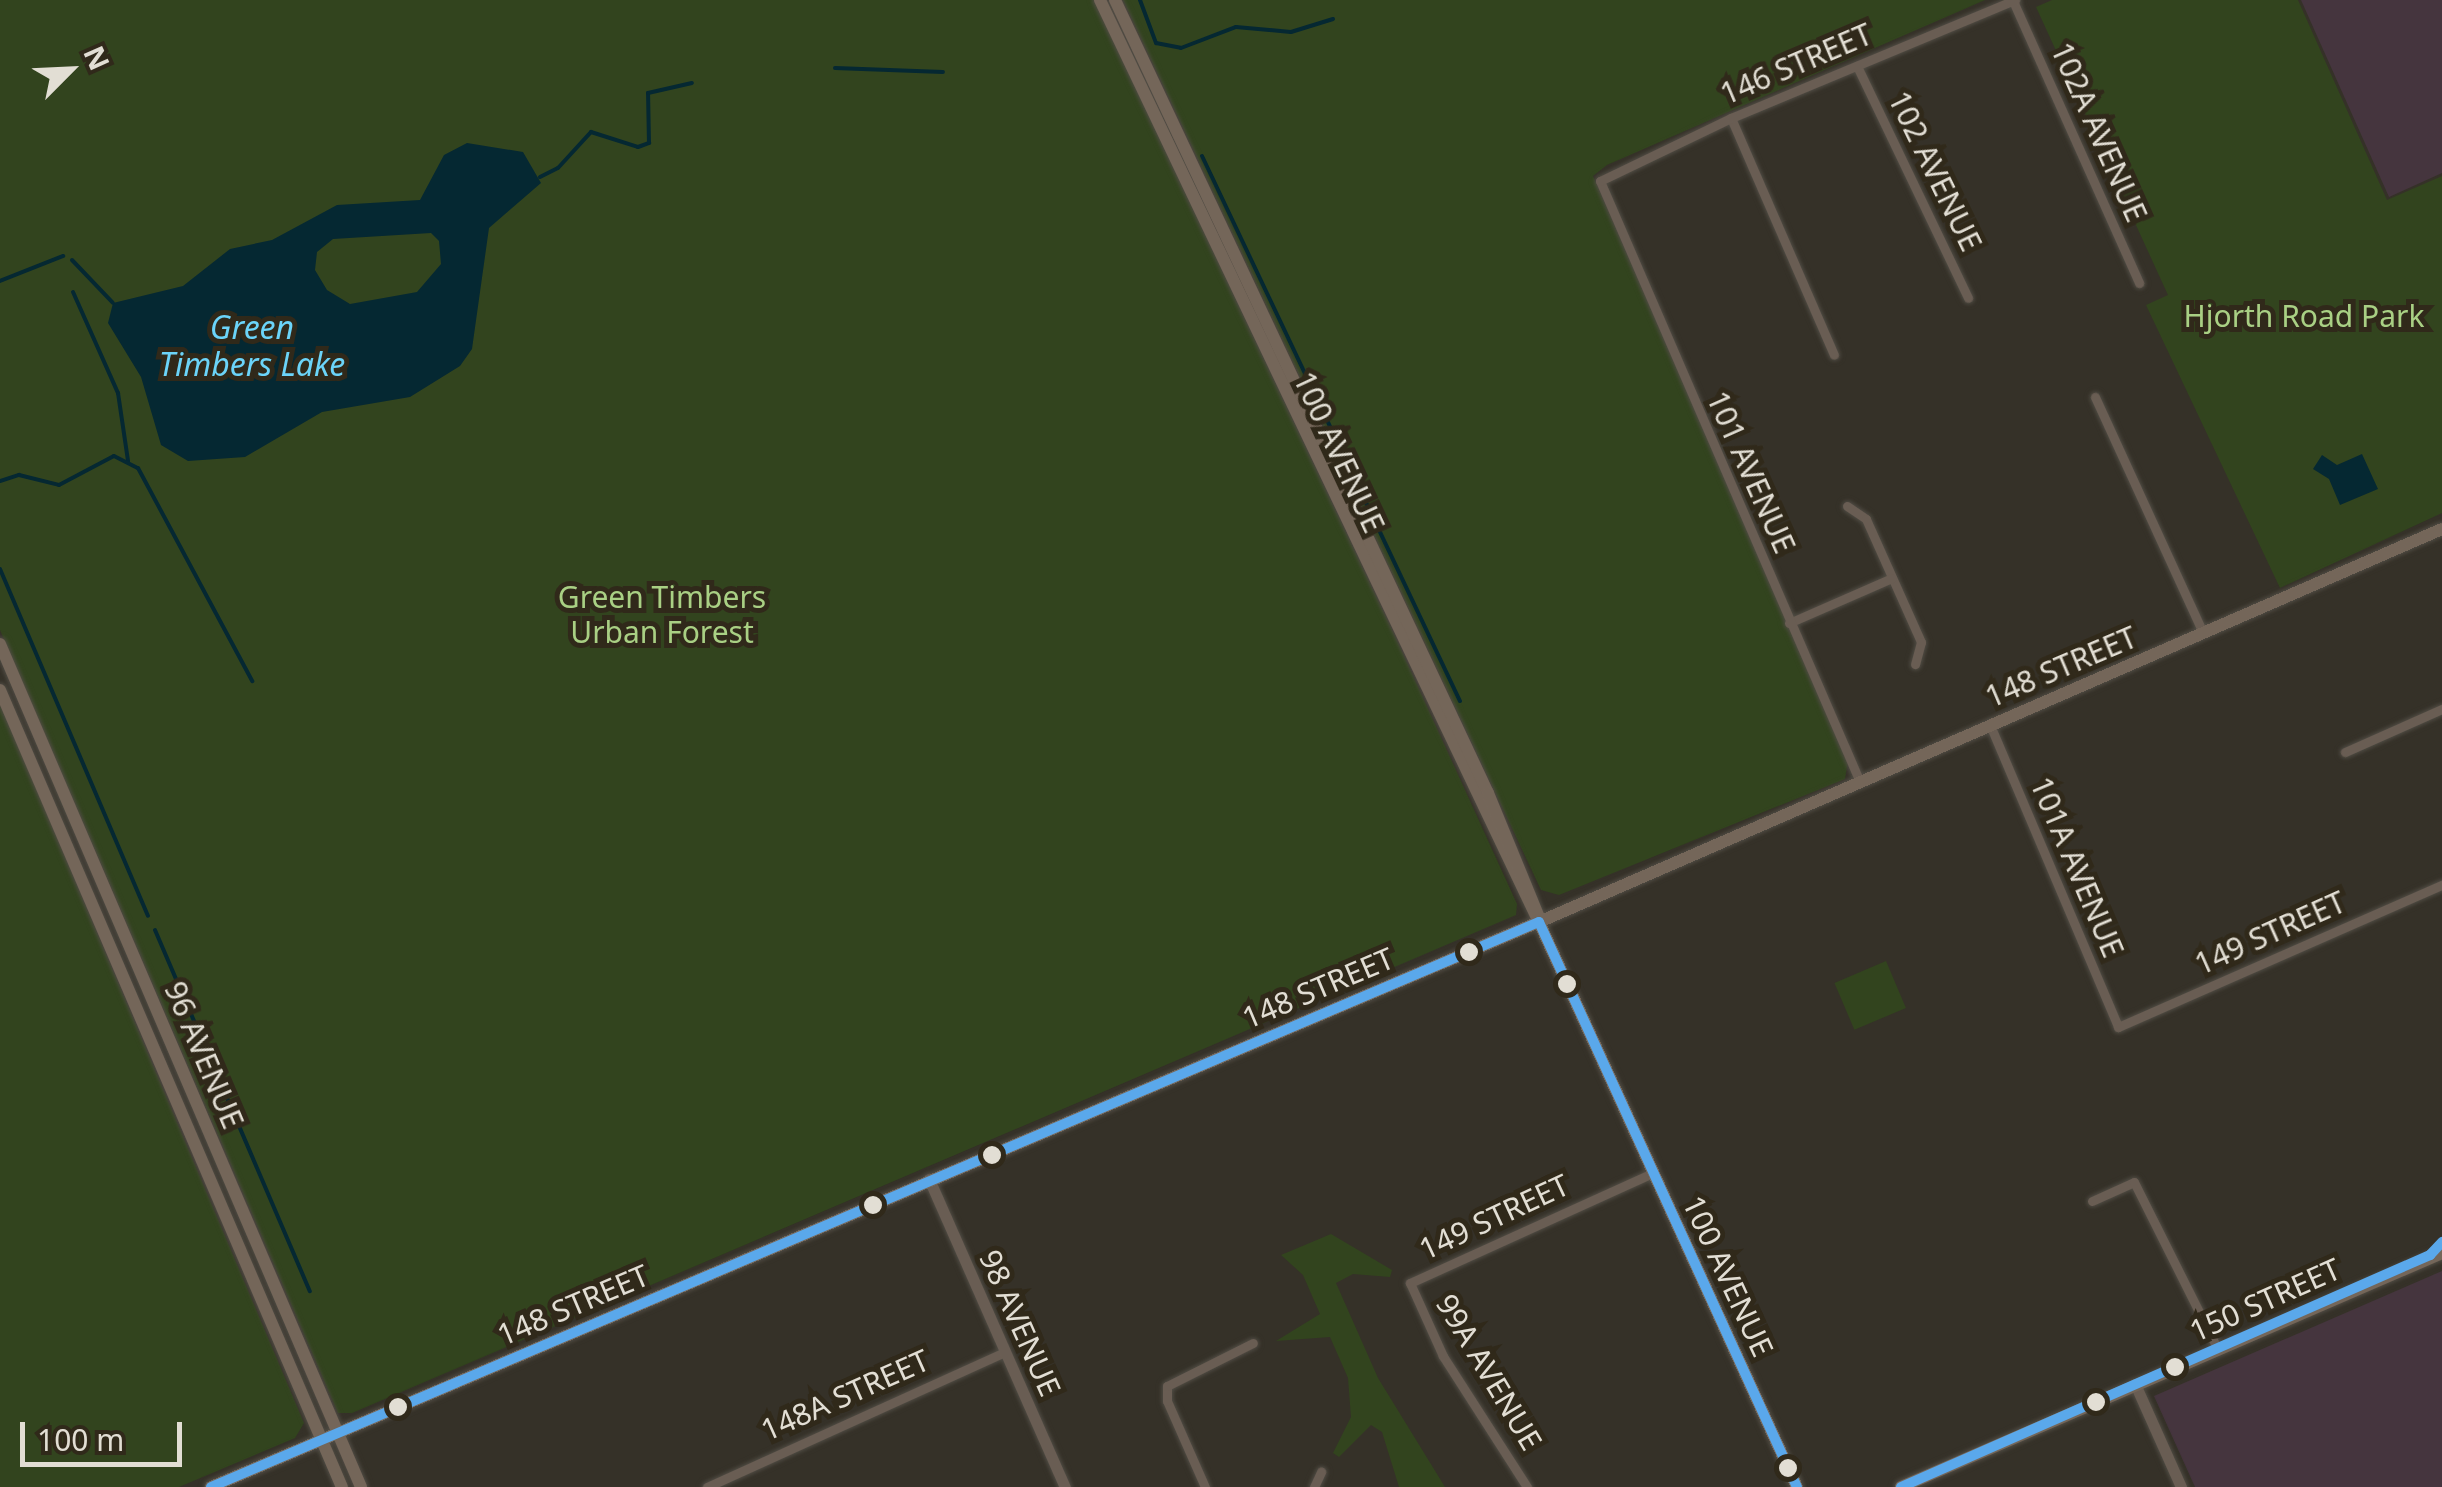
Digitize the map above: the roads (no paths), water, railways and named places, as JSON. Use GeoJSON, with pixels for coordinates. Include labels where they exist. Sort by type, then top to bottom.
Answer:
{"type":"FeatureCollection","features":[{"type":"Feature","properties":{"kind":"main road","name":"100 AVENUE"},"geometry":{"type":"LineString","coordinates":[[1100,0],[1539,922],[1797,1487]]}},
{"type":"Feature","properties":{"kind":"main road","name":"100 AVENUE"},"geometry":{"type":"LineString","coordinates":[[1116,0],[1518,857],[1539,922]]}},
{"type":"Feature","properties":{"kind":"main road","name":"148 STREET"},"geometry":{"type":"LineString","coordinates":[[211,1487],[1539,922],[2442,529]]}},
{"type":"Feature","properties":{"kind":"main road","name":"96 AVENUE"},"geometry":{"type":"LineString","coordinates":[[0,644],[360,1487]]}},
{"type":"Feature","properties":{"kind":"main road","name":"96 AVENUE"},"geometry":{"type":"LineString","coordinates":[[0,690],[342,1487]]}},
{"type":"Feature","properties":{"kind":"main road","name":"150 STREET"},"geometry":{"type":"LineString","coordinates":[[1900,1487],[2436,1254],[2442,1242]]}},
{"type":"Feature","properties":{"kind":"street","name":"146 STREET"},"geometry":{"type":"LineString","coordinates":[[1600,181],[1731,118],[2014,0]]}},
{"type":"Feature","properties":{"kind":"street","name":"102A AVENUE"},"geometry":{"type":"LineString","coordinates":[[2014,0],[2140,283]]}},
{"type":"Feature","properties":{"kind":"street","name":"102 AVENUE"},"geometry":{"type":"LineString","coordinates":[[1857,66],[1968,298]]}},
{"type":"Feature","properties":{"kind":"street"},"geometry":{"type":"LineString","coordinates":[[1731,118],[1834,355]]}},
{"type":"Feature","properties":{"kind":"street","name":"101 AVENUE"},"geometry":{"type":"LineString","coordinates":[[1600,181],[1860,782]]}},
{"type":"Feature","properties":{"kind":"street"},"geometry":{"type":"LineString","coordinates":[[2095,397],[2203,633]]}},
{"type":"Feature","properties":{"kind":"street"},"geometry":{"type":"LineString","coordinates":[[1846,506],[1866,518],[1921,642],[1914,664]]}},
{"type":"Feature","properties":{"kind":"street"},"geometry":{"type":"LineString","coordinates":[[1789,623],[1892,578]]}},
{"type":"Feature","properties":{"kind":"street"},"geometry":{"type":"LineString","coordinates":[[2345,752],[2442,708]]}},
{"type":"Feature","properties":{"kind":"street","name":"101A AVENUE"},"geometry":{"type":"LineString","coordinates":[[1990,725],[2118,1028]]}},
{"type":"Feature","properties":{"kind":"street","name":"149 STREET"},"geometry":{"type":"LineString","coordinates":[[2118,1028],[2442,885]]}},
{"type":"Feature","properties":{"kind":"street","name":"149 STREET"},"geometry":{"type":"LineString","coordinates":[[1410,1283],[1653,1173]]}},
{"type":"Feature","properties":{"kind":"street","name":"98 AVENUE"},"geometry":{"type":"LineString","coordinates":[[929,1180],[1064,1487]]}},
{"type":"Feature","properties":{"kind":"street"},"geometry":{"type":"LineString","coordinates":[[2092,1200],[2134,1182],[2163,1248],[2181,1266],[2217,1348]]}},
{"type":"Feature","properties":{"kind":"street","name":"99A AVENUE"},"geometry":{"type":"LineString","coordinates":[[1410,1283],[1443,1356],[1527,1487]]}},
{"type":"Feature","properties":{"kind":"street"},"geometry":{"type":"LineString","coordinates":[[1206,1487],[1167,1401],[1167,1386],[1253,1343]]}},
{"type":"Feature","properties":{"kind":"street","name":"148A STREET"},"geometry":{"type":"LineString","coordinates":[[706,1485],[1005,1352]]}},
{"type":"Feature","properties":{"kind":"street"},"geometry":{"type":"LineString","coordinates":[[2135,1384],[2181,1487]]}},
{"type":"Feature","properties":{"kind":"street"},"geometry":{"type":"LineString","coordinates":[[1314,1487],[1321,1472]]}},
{"type":"Feature","properties":{"kind":"water","name":"Green Timbers Lake"},"geometry":{"type":"Polygon","coordinates":[[[467,143],[523,152],[541,183],[489,228],[472,349],[460,366],[410,397],[322,412],[245,457],[188,461],[161,445],[141,377],[108,323],[113,303],[183,286],[230,249],[272,240],[337,205],[420,200],[444,155],[467,143]],[[431,233],[333,239],[317,252],[315,270],[327,290],[350,304],[417,292],[441,264],[439,241],[431,233]]]}},
{"type":"Feature","properties":{"kind":"water"},"geometry":{"type":"Polygon","coordinates":[[[2362,454],[2378,489],[2340,505],[2329,479],[2313,469],[2322,455],[2337,465],[2362,454]]]}},
{"type":"Feature","properties":{"kind":"waterway"},"geometry":{"type":"LineString","coordinates":[[1140,0],[1156,43],[1181,48],[1236,27],[1291,32],[1333,19]]}},
{"type":"Feature","properties":{"kind":"waterway"},"geometry":{"type":"LineString","coordinates":[[835,68],[943,72]]}},
{"type":"Feature","properties":{"kind":"waterway"},"geometry":{"type":"LineString","coordinates":[[540,177],[558,168],[591,132],[638,147],[649,143],[648,93],[692,83]]}},
{"type":"Feature","properties":{"kind":"waterway"},"geometry":{"type":"LineString","coordinates":[[1202,156],[1460,701]]}},
{"type":"Feature","properties":{"kind":"waterway"},"geometry":{"type":"LineString","coordinates":[[0,281],[63,256]]}},
{"type":"Feature","properties":{"kind":"waterway"},"geometry":{"type":"LineString","coordinates":[[72,260],[113,303]]}},
{"type":"Feature","properties":{"kind":"waterway"},"geometry":{"type":"LineString","coordinates":[[73,292],[118,393],[128,461]]}},
{"type":"Feature","properties":{"kind":"waterway"},"geometry":{"type":"LineString","coordinates":[[0,481],[19,475],[59,485],[114,456],[138,468],[252,681]]}},
{"type":"Feature","properties":{"kind":"waterway"},"geometry":{"type":"LineString","coordinates":[[0,569],[148,916]]}},
{"type":"Feature","properties":{"kind":"waterway"},"geometry":{"type":"LineString","coordinates":[[155,930],[310,1291]]}},
{"type":"Feature","properties":{"kind":"park label","name":"Hjorth Road Park"},"geometry":{"type":"Point","coordinates":[2304,316]}},
{"type":"Feature","properties":{"kind":"park label","name":"Green Timbers Urban Forest"},"geometry":{"type":"Point","coordinates":[662,614]}}]}
